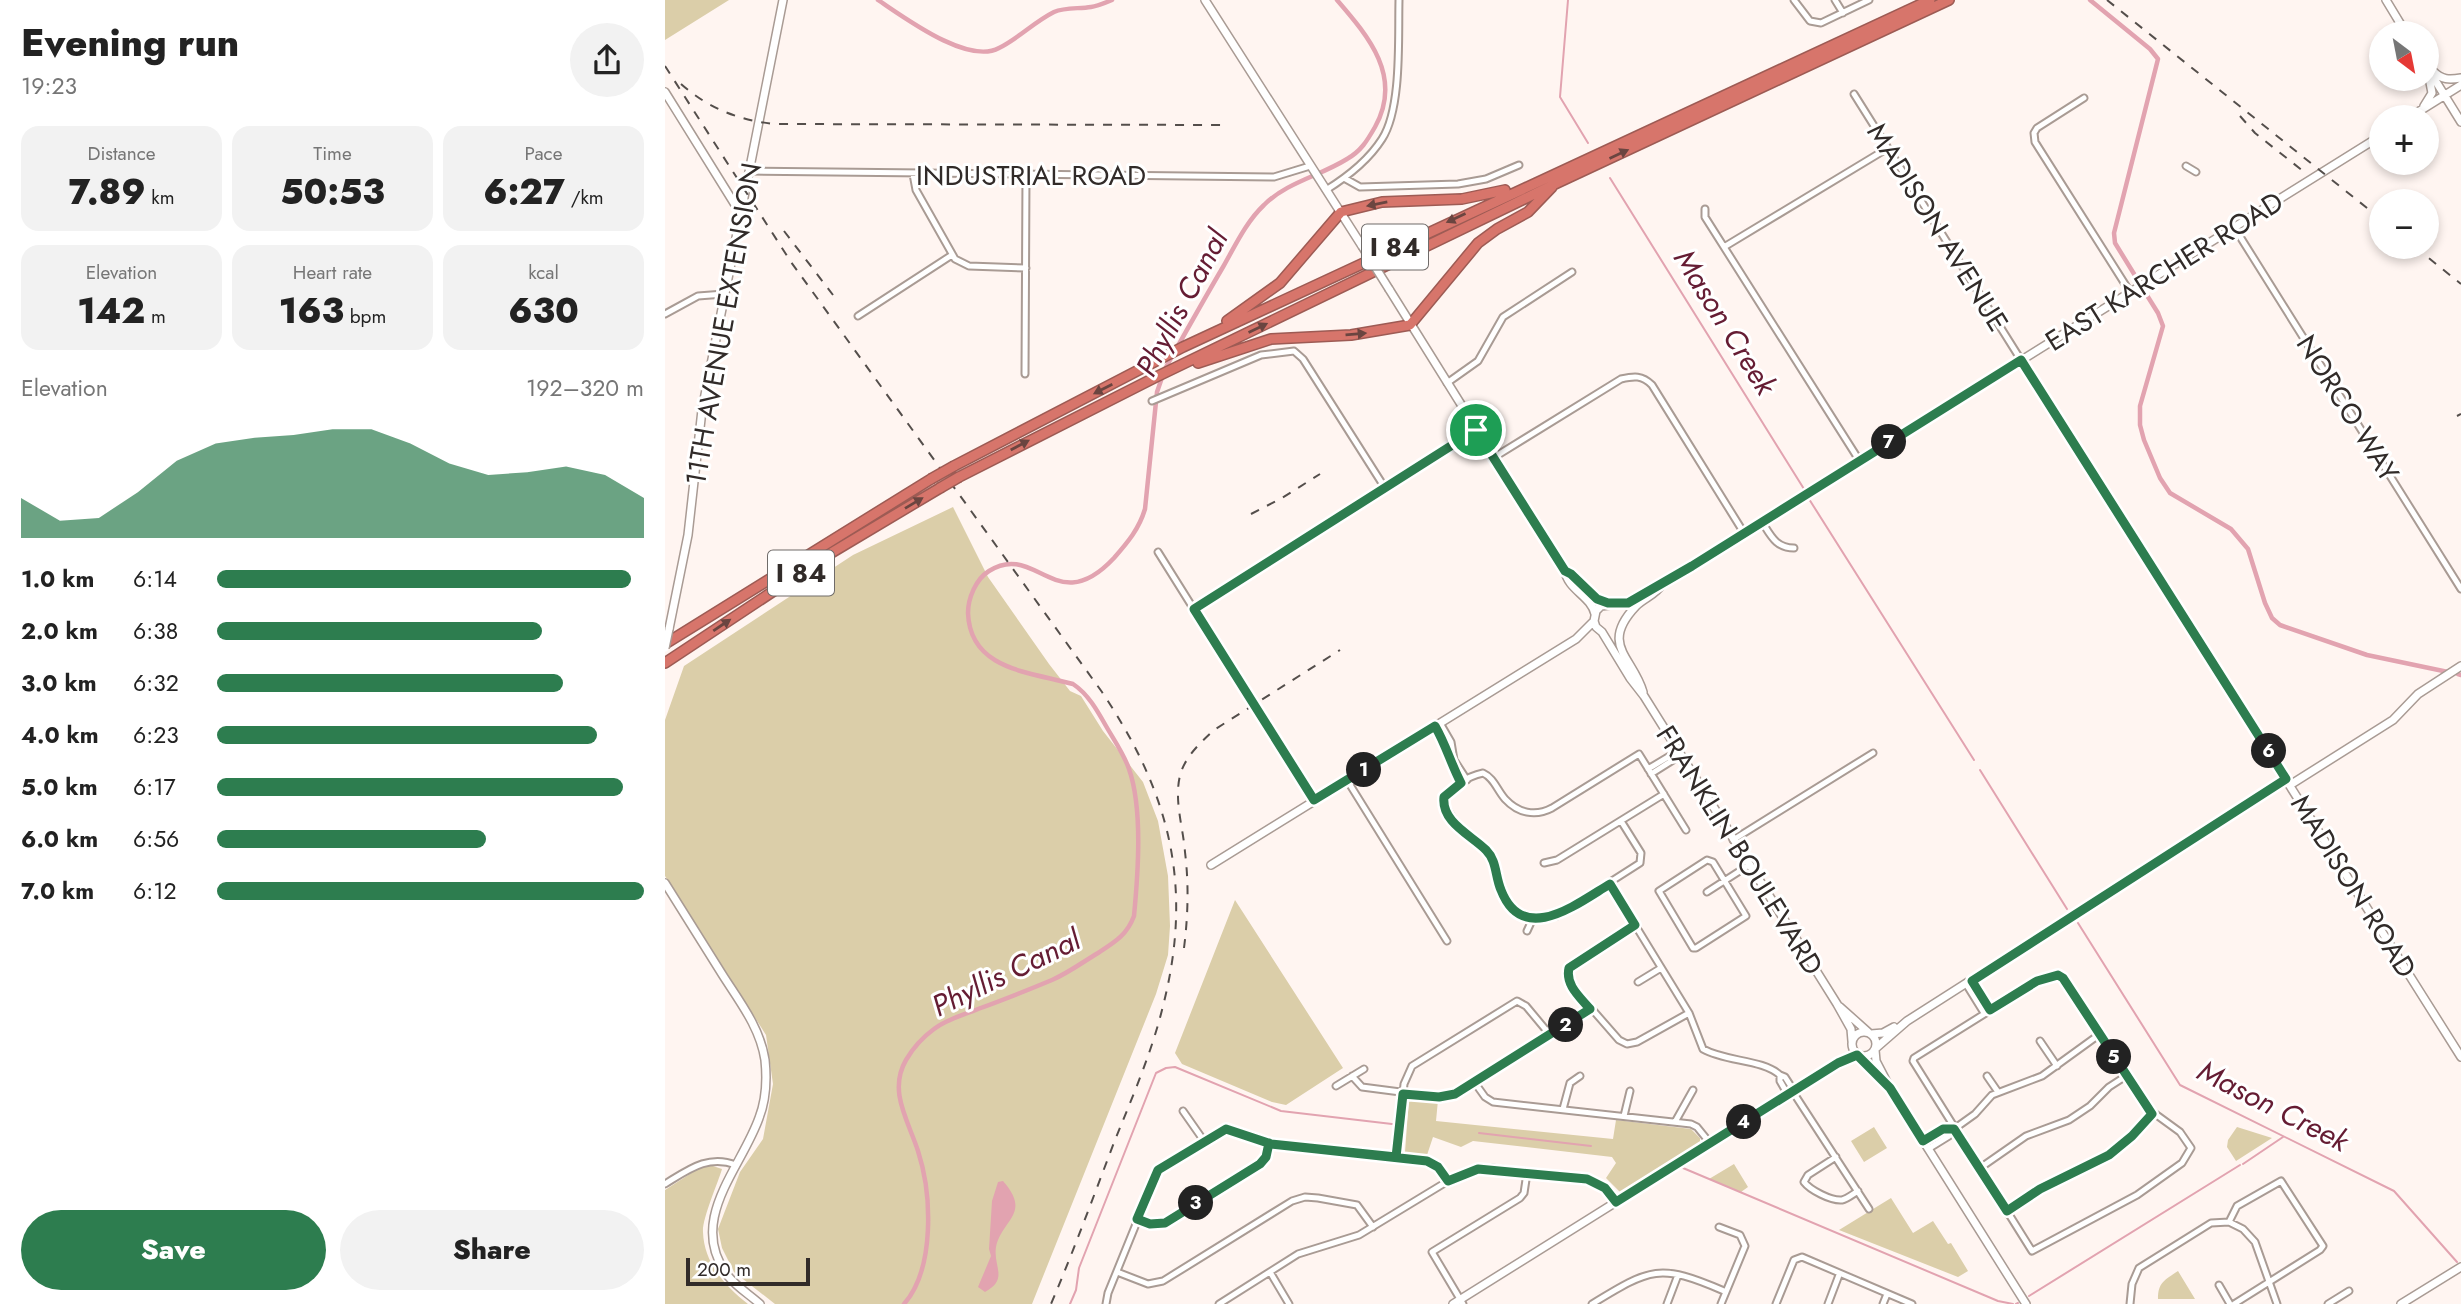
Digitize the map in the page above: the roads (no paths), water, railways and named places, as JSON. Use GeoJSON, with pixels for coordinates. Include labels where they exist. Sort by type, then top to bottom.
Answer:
{"type":"FeatureCollection","features":[{"type":"Feature","properties":{"kind":"highway"},"geometry":{"type":"LineString","coordinates":[[1908,10],[1919,0]]}},
{"type":"Feature","properties":{"kind":"highway","name":"I 84"},"geometry":{"type":"LineString","coordinates":[[665,646],[931,479],[1183,347],[1930,0]]}},
{"type":"Feature","properties":{"kind":"highway","name":"I 84"},"geometry":{"type":"LineString","coordinates":[[665,663],[831,553],[959,477],[1094,408],[1173,372],[1557,183],[1949,0]]}},
{"type":"Feature","properties":{"kind":"highway"},"geometry":{"type":"LineString","coordinates":[[1183,347],[1227,321],[1280,283],[1341,212],[1382,202],[1450,201],[1496,193],[1607,148]]}},
{"type":"Feature","properties":{"kind":"highway"},"geometry":{"type":"LineString","coordinates":[[1173,372],[1271,339],[1352,335],[1410,325],[1478,243],[1528,212],[1557,183]]}},
{"type":"Feature","properties":{"kind":"street","name":"11TH AVENUE EXTENSION"},"geometry":{"type":"LineString","coordinates":[[665,646],[688,535],[700,425],[783,0]]}},
{"type":"Feature","properties":{"kind":"street"},"geometry":{"type":"LineString","coordinates":[[1205,0],[1341,212],[1565,571],[1566,578],[1593,606],[1600,632]]}},
{"type":"Feature","properties":{"kind":"street"},"geometry":{"type":"LineString","coordinates":[[1326,190],[1370,156],[1388,128],[1395,99],[1399,0]]}},
{"type":"Feature","properties":{"kind":"street"},"geometry":{"type":"LineString","coordinates":[[1794,0],[1810,22],[1821,23],[1869,0]]}},
{"type":"Feature","properties":{"kind":"street"},"geometry":{"type":"LineString","coordinates":[[1835,0],[1843,13]]}},
{"type":"Feature","properties":{"kind":"street"},"geometry":{"type":"LineString","coordinates":[[2385,0],[2398,21]]}},
{"type":"Feature","properties":{"kind":"street"},"geometry":{"type":"LineString","coordinates":[[2439,77],[2449,80],[2461,78]]}},
{"type":"Feature","properties":{"kind":"street"},"geometry":{"type":"LineString","coordinates":[[2430,105],[2461,85]]}},
{"type":"Feature","properties":{"kind":"street"},"geometry":{"type":"LineString","coordinates":[[2439,86],[2461,122]]}},
{"type":"Feature","properties":{"kind":"street"},"geometry":{"type":"LineString","coordinates":[[665,92],[734,203],[742,208]]}},
{"type":"Feature","properties":{"kind":"street","name":"MADISON AVENUE"},"geometry":{"type":"LineString","coordinates":[[1854,94],[2021,360]]}},
{"type":"Feature","properties":{"kind":"street"},"geometry":{"type":"LineString","coordinates":[[2084,98],[2037,128],[2034,133],[2035,142],[2130,292]]}},
{"type":"Feature","properties":{"kind":"street","name":"EAST KARCHER ROAD"},"geometry":{"type":"LineString","coordinates":[[1662,584],[2369,143]]}},
{"type":"Feature","properties":{"kind":"street"},"geometry":{"type":"LineString","coordinates":[[1724,247],[1888,148]]}},
{"type":"Feature","properties":{"kind":"street"},"geometry":{"type":"LineString","coordinates":[[1344,178],[1360,187],[1458,184],[1486,179],[1519,165]]}},
{"type":"Feature","properties":{"kind":"street"},"geometry":{"type":"LineString","coordinates":[[2186,166],[2196,172]]}},
{"type":"Feature","properties":{"kind":"street","name":"INDUSTRIAL ROAD"},"geometry":{"type":"LineString","coordinates":[[750,171],[1274,177],[1314,172]]}},
{"type":"Feature","properties":{"kind":"street"},"geometry":{"type":"LineString","coordinates":[[913,174],[916,190],[954,259],[969,267],[1025,268]]}},
{"type":"Feature","properties":{"kind":"street"},"geometry":{"type":"LineString","coordinates":[[1025,374],[1026,176]]}},
{"type":"Feature","properties":{"kind":"street"},"geometry":{"type":"LineString","coordinates":[[1705,209],[1706,217],[1724,247],[1859,460]]}},
{"type":"Feature","properties":{"kind":"street","name":"NORCO WAY"},"geometry":{"type":"LineString","coordinates":[[2234,228],[2461,589]]}},
{"type":"Feature","properties":{"kind":"street"},"geometry":{"type":"LineString","coordinates":[[858,316],[952,255]]}},
{"type":"Feature","properties":{"kind":"street"},"geometry":{"type":"LineString","coordinates":[[1447,383],[1478,361],[1503,317],[1572,272]]}},
{"type":"Feature","properties":{"kind":"street"},"geometry":{"type":"LineString","coordinates":[[665,314],[698,296],[724,294]]}},
{"type":"Feature","properties":{"kind":"street"},"geometry":{"type":"LineString","coordinates":[[1151,401],[1261,355],[1289,350],[1301,355],[1385,488]]}},
{"type":"Feature","properties":{"kind":"street","name":"MADISON ROAD"},"geometry":{"type":"LineString","coordinates":[[2021,360],[2461,1057]]}},
{"type":"Feature","properties":{"kind":"street"},"geometry":{"type":"LineString","coordinates":[[1493,458],[1621,379],[1638,376],[1652,385],[1744,533]]}},
{"type":"Feature","properties":{"kind":"street"},"geometry":{"type":"LineString","coordinates":[[1194,609],[1476,430]]}},
{"type":"Feature","properties":{"kind":"street"},"geometry":{"type":"LineString","coordinates":[[1762,522],[1774,541],[1785,548],[1794,548]]}},
{"type":"Feature","properties":{"kind":"street"},"geometry":{"type":"LineString","coordinates":[[1158,552],[1314,800]]}},
{"type":"Feature","properties":{"kind":"street"},"geometry":{"type":"LineString","coordinates":[[1565,571],[1592,596],[1618,605],[1628,603],[1662,584]]}},
{"type":"Feature","properties":{"kind":"street"},"geometry":{"type":"LineString","coordinates":[[1211,865],[1576,639],[1600,632],[1613,633],[1623,625],[1637,604],[1662,584]]}},
{"type":"Feature","properties":{"kind":"street"},"geometry":{"type":"LineString","coordinates":[[1576,639],[1595,618],[1598,608],[1608,603]]}},
{"type":"Feature","properties":{"kind":"street"},"geometry":{"type":"LineString","coordinates":[[1618,605],[1623,610],[1623,625]]}},
{"type":"Feature","properties":{"kind":"street","name":"FRANKLIN BOULEVARD"},"geometry":{"type":"LineString","coordinates":[[1623,625],[1619,636],[1621,649],[1644,696]]}},
{"type":"Feature","properties":{"kind":"street","name":"FRANKLIN BOULEVARD"},"geometry":{"type":"LineString","coordinates":[[1600,632],[1644,696],[1837,1004],[1851,1029],[1852,1042]]}},
{"type":"Feature","properties":{"kind":"street"},"geometry":{"type":"LineString","coordinates":[[1838,1063],[1859,1033],[1883,1033],[1907,1021],[2288,782],[2393,720],[2418,694],[2461,666]]}},
{"type":"Feature","properties":{"kind":"street"},"geometry":{"type":"LineString","coordinates":[[1438,725],[1450,762],[1464,782]]}},
{"type":"Feature","properties":{"kind":"street"},"geometry":{"type":"LineString","coordinates":[[1650,772],[1679,753]]}},
{"type":"Feature","properties":{"kind":"street"},"geometry":{"type":"LineString","coordinates":[[1733,840],[1873,753]]}},
{"type":"Feature","properties":{"kind":"street"},"geometry":{"type":"LineString","coordinates":[[1621,821],[1641,853],[1642,860],[1610,884],[1557,916],[1533,918],[1511,906],[1501,892],[1495,865],[1489,854],[1461,832],[1445,807],[1444,797],[1478,773],[1486,774],[1509,802],[1525,812],[1538,814],[1639,754],[1686,830]]}},
{"type":"Feature","properties":{"kind":"street"},"geometry":{"type":"LineString","coordinates":[[1347,780],[1447,941]]}},
{"type":"Feature","properties":{"kind":"street"},"geometry":{"type":"LineString","coordinates":[[1544,863],[1557,860],[1664,794]]}},
{"type":"Feature","properties":{"kind":"street"},"geometry":{"type":"LineString","coordinates":[[1707,860],[1713,862],[1725,881],[1746,916],[1693,948],[1658,891],[1707,860]]}},
{"type":"Feature","properties":{"kind":"street"},"geometry":{"type":"LineString","coordinates":[[1707,892],[1749,866]]}},
{"type":"Feature","properties":{"kind":"street"},"geometry":{"type":"LineString","coordinates":[[665,883],[751,1020],[763,1050],[766,1077],[762,1110],[714,1212],[712,1231],[715,1247],[729,1278],[760,1304]]}},
{"type":"Feature","properties":{"kind":"street"},"geometry":{"type":"LineString","coordinates":[[1610,884],[1689,1013],[1700,1044],[1706,1051],[1770,1068],[1785,1077],[1791,1092],[1869,1209]]}},
{"type":"Feature","properties":{"kind":"street"},"geometry":{"type":"LineString","coordinates":[[1527,931],[1533,918]]}},
{"type":"Feature","properties":{"kind":"street"},"geometry":{"type":"LineString","coordinates":[[1635,925],[1569,968],[1567,976],[1570,984],[1619,1040],[1627,1044],[1637,1042],[1689,1013]]}},
{"type":"Feature","properties":{"kind":"street"},"geometry":{"type":"LineString","coordinates":[[2058,975],[2061,967]]}},
{"type":"Feature","properties":{"kind":"street"},"geometry":{"type":"LineString","coordinates":[[1638,982],[1661,968]]}},
{"type":"Feature","properties":{"kind":"street"},"geometry":{"type":"LineString","coordinates":[[2058,975],[2037,981],[1914,1058],[1916,1067],[2032,1251],[2137,1195],[2182,1163],[2191,1148]]}},
{"type":"Feature","properties":{"kind":"street"},"geometry":{"type":"LineString","coordinates":[[2058,975],[2070,986],[2152,1114],[2180,1132],[2191,1148]]}},
{"type":"Feature","properties":{"kind":"street"},"geometry":{"type":"LineString","coordinates":[[1969,983],[1987,1011]]}},
{"type":"Feature","properties":{"kind":"street"},"geometry":{"type":"LineString","coordinates":[[1396,1157],[1403,1094],[1412,1066],[1517,1001],[1521,1002],[1551,1036]]}},
{"type":"Feature","properties":{"kind":"street","name":"FRANKLIN BOULEVARD"},"geometry":{"type":"LineString","coordinates":[[1837,1004],[1870,1034]]}},
{"type":"Feature","properties":{"kind":"street"},"geometry":{"type":"LineString","coordinates":[[1352,1076],[1362,1087],[1403,1094],[1449,1096],[1475,1083],[1590,1009]]}},
{"type":"Feature","properties":{"kind":"street"},"geometry":{"type":"LineString","coordinates":[[1527,1173],[1524,1193],[1520,1198],[1431,1252],[1459,1302],[1838,1063],[1858,1055],[1866,1056],[1907,1021]]}},
{"type":"Feature","properties":{"kind":"street"},"geometry":{"type":"LineString","coordinates":[[1870,1034],[1876,1041],[1876,1061],[1890,1088],[2026,1304]]}},
{"type":"Feature","properties":{"kind":"street"},"geometry":{"type":"LineString","coordinates":[[1928,1149],[1949,1136],[1998,1092],[2032,1082],[2100,1034]]}},
{"type":"Feature","properties":{"kind":"street"},"geometry":{"type":"LineString","coordinates":[[2041,1041],[2057,1066]]}},
{"type":"Feature","properties":{"kind":"street"},"geometry":{"type":"LineString","coordinates":[[1852,1042],[1853,1049],[1890,1088]]}},
{"type":"Feature","properties":{"kind":"street"},"geometry":{"type":"LineString","coordinates":[[1336,1086],[1364,1069]]}},
{"type":"Feature","properties":{"kind":"street"},"geometry":{"type":"LineString","coordinates":[[1563,1109],[1570,1083],[1580,1076]]}},
{"type":"Feature","properties":{"kind":"street"},"geometry":{"type":"LineString","coordinates":[[1987,1076],[1998,1092]]}},
{"type":"Feature","properties":{"kind":"street"},"geometry":{"type":"LineString","coordinates":[[1980,1168],[2026,1136],[2070,1120],[2126,1076]]}},
{"type":"Feature","properties":{"kind":"street"},"geometry":{"type":"LineString","coordinates":[[1475,1083],[1485,1097],[1493,1102],[1675,1122],[1697,1127],[1710,1143]]}},
{"type":"Feature","properties":{"kind":"street"},"geometry":{"type":"LineString","coordinates":[[1675,1122],[1693,1090]]}},
{"type":"Feature","properties":{"kind":"street"},"geometry":{"type":"LineString","coordinates":[[1624,1116],[1630,1091]]}},
{"type":"Feature","properties":{"kind":"street"},"geometry":{"type":"LineString","coordinates":[[1183,1111],[1204,1141]]}},
{"type":"Feature","properties":{"kind":"street"},"geometry":{"type":"LineString","coordinates":[[2007,1211],[2040,1189],[2109,1155],[2132,1136],[2152,1114]]}},
{"type":"Feature","properties":{"kind":"street"},"geometry":{"type":"LineString","coordinates":[[1106,1304],[1158,1170],[1226,1129],[1269,1143],[1432,1163],[1448,1181]]}},
{"type":"Feature","properties":{"kind":"street"},"geometry":{"type":"LineString","coordinates":[[1923,1141],[1943,1129],[1954,1129]]}},
{"type":"Feature","properties":{"kind":"street"},"geometry":{"type":"LineString","coordinates":[[1137,1219],[1150,1224],[1165,1223],[1260,1164],[1266,1157],[1269,1143]]}},
{"type":"Feature","properties":{"kind":"street"},"geometry":{"type":"LineString","coordinates":[[2191,1148],[2199,1147]]}},
{"type":"Feature","properties":{"kind":"street"},"geometry":{"type":"LineString","coordinates":[[1836,1157],[1808,1175],[1804,1182],[1809,1188],[1838,1200],[1844,1200],[1858,1191]]}},
{"type":"Feature","properties":{"kind":"street"},"geometry":{"type":"LineString","coordinates":[[665,1184],[704,1162],[727,1162],[736,1165]]}},
{"type":"Feature","properties":{"kind":"street"},"geometry":{"type":"LineString","coordinates":[[1219,1304],[1299,1254],[1346,1240],[1373,1227],[1448,1181],[1478,1169],[1587,1179],[1605,1188],[1616,1202]]}},
{"type":"Feature","properties":{"kind":"street"},"geometry":{"type":"LineString","coordinates":[[2219,1285],[2232,1304],[2323,1246],[2281,1181],[2237,1206],[2229,1222]]}},
{"type":"Feature","properties":{"kind":"street"},"geometry":{"type":"LineString","coordinates":[[1117,1272],[1148,1284],[1163,1281],[1300,1198],[1318,1198],[1357,1205],[1373,1227]]}},
{"type":"Feature","properties":{"kind":"street"},"geometry":{"type":"LineString","coordinates":[[2130,1304],[2132,1284],[2139,1268],[2211,1223],[2229,1222],[2249,1233],[2255,1242],[2277,1304]]}},
{"type":"Feature","properties":{"kind":"street"},"geometry":{"type":"LineString","coordinates":[[1719,1227],[1740,1235],[1745,1242],[1721,1304]]}},
{"type":"Feature","properties":{"kind":"street"},"geometry":{"type":"LineString","coordinates":[[1776,1304],[1797,1257],[1912,1304]]}},
{"type":"Feature","properties":{"kind":"street"},"geometry":{"type":"LineString","coordinates":[[2401,1304],[2461,1267]]}},
{"type":"Feature","properties":{"kind":"street"},"geometry":{"type":"LineString","coordinates":[[1270,1272],[1289,1304]]}},
{"type":"Feature","properties":{"kind":"street"},"geometry":{"type":"LineString","coordinates":[[1592,1304],[1644,1274],[1660,1272],[1678,1275],[1724,1291]]}},
{"type":"Feature","properties":{"kind":"street"},"geometry":{"type":"LineString","coordinates":[[1667,1304],[1678,1275]]}},
{"type":"Feature","properties":{"kind":"street"},"geometry":{"type":"LineString","coordinates":[[1828,1304],[1839,1275]]}},
{"type":"Feature","properties":{"kind":"street"},"geometry":{"type":"LineString","coordinates":[[2328,1304],[2349,1291]]}},
{"type":"Feature","properties":{"kind":"street"},"geometry":{"type":"LineString","coordinates":[[1883,1304],[1887,1294]]}},
{"type":"Feature","properties":{"kind":"waterway","name":"Phyllis Canal"},"geometry":{"type":"LineString","coordinates":[[878,0],[937,37],[954,45],[986,52],[1006,44],[1054,12],[1094,7],[1112,0]]}},
{"type":"Feature","properties":{"kind":"waterway","name":"Phyllis Canal"},"geometry":{"type":"LineString","coordinates":[[904,1304],[921,1271],[928,1230],[923,1168],[899,1094],[901,1072],[906,1060],[922,1039],[944,1023],[1070,971],[1115,941],[1124,933],[1134,916],[1138,822],[1133,785],[1124,758],[1096,708],[1073,684],[1005,665],[979,646],[971,632],[968,613],[971,595],[984,574],[1005,564],[1020,565],[1061,581],[1077,582],[1094,575],[1114,558],[1136,529],[1145,509],[1157,392],[1165,369],[1241,234],[1273,197],[1356,153],[1372,132],[1383,109],[1384,75],[1379,59],[1360,28],[1337,0]]}},
{"type":"Feature","properties":{"kind":"waterway","name":"Mason Creek"},"geometry":{"type":"LineString","coordinates":[[1568,0],[1560,97],[1588,143]]}},
{"type":"Feature","properties":{"kind":"waterway"},"geometry":{"type":"LineString","coordinates":[[2090,0],[2150,49],[2158,59],[2114,233],[2115,243],[2139,282]]}},
{"type":"Feature","properties":{"kind":"waterway","name":"Mason Creek"},"geometry":{"type":"LineString","coordinates":[[1610,178],[1804,489]]}},
{"type":"Feature","properties":{"kind":"waterway"},"geometry":{"type":"LineString","coordinates":[[2143,289],[2163,326],[2140,406],[2140,425],[2160,478],[2170,493],[2231,529],[2248,549],[2265,603],[2272,618],[2280,625],[2367,655],[2448,672]]}},
{"type":"Feature","properties":{"kind":"waterway","name":"Mason Creek"},"geometry":{"type":"LineString","coordinates":[[1809,499],[1974,760]]}},
{"type":"Feature","properties":{"kind":"waterway","name":"Mason Creek"},"geometry":{"type":"LineString","coordinates":[[1980,770],[2067,909]]}},
{"type":"Feature","properties":{"kind":"waterway","name":"Mason Creek"},"geometry":{"type":"LineString","coordinates":[[2078,923],[2180,1085],[2394,1191],[2457,1262]]}},
{"type":"Feature","properties":{"kind":"waterway"},"geometry":{"type":"LineString","coordinates":[[1070,1304],[1076,1290],[1079,1268],[1156,1073],[1175,1067],[1281,1111],[1392,1124]]}},
{"type":"Feature","properties":{"kind":"waterway"},"geometry":{"type":"LineString","coordinates":[[1479,1133],[1591,1146]]}},
{"type":"Feature","properties":{"kind":"waterway"},"geometry":{"type":"LineString","coordinates":[[2243,1164],[2283,1137]]}},
{"type":"Feature","properties":{"kind":"waterway"},"geometry":{"type":"LineString","coordinates":[[2029,1296],[2240,1165]]}},
{"type":"Feature","properties":{"kind":"waterway"},"geometry":{"type":"LineString","coordinates":[[1683,1168],[1998,1301],[2013,1304]]}},
{"type":"Feature","properties":{"kind":"railway"},"geometry":{"type":"LineString","coordinates":[[2107,0],[2369,210]]}},
{"type":"Feature","properties":{"kind":"railway"},"geometry":{"type":"LineString","coordinates":[[665,66],[791,262],[1102,692],[1126,730],[1160,806],[1170,844],[1176,923],[1162,1010],[1141,1076],[1051,1304]]}},
{"type":"Feature","properties":{"kind":"railway"},"geometry":{"type":"LineString","coordinates":[[681,84],[724,112],[774,124],[1228,125]]}},
{"type":"Feature","properties":{"kind":"railway"},"geometry":{"type":"LineString","coordinates":[[2240,116],[2255,133],[2303,171]]}},
{"type":"Feature","properties":{"kind":"railway"},"geometry":{"type":"LineString","coordinates":[[784,231],[833,295]]}},
{"type":"Feature","properties":{"kind":"railway"},"geometry":{"type":"LineString","coordinates":[[2430,259],[2461,284]]}},
{"type":"Feature","properties":{"kind":"railway"},"geometry":{"type":"LineString","coordinates":[[2457,416],[2461,414]]}},
{"type":"Feature","properties":{"kind":"railway"},"geometry":{"type":"LineString","coordinates":[[1251,514],[1320,474]]}},
{"type":"Feature","properties":{"kind":"railway"},"geometry":{"type":"LineString","coordinates":[[1184,948],[1187,876],[1178,792],[1181,772],[1187,760],[1214,730],[1340,650]]}}]}
